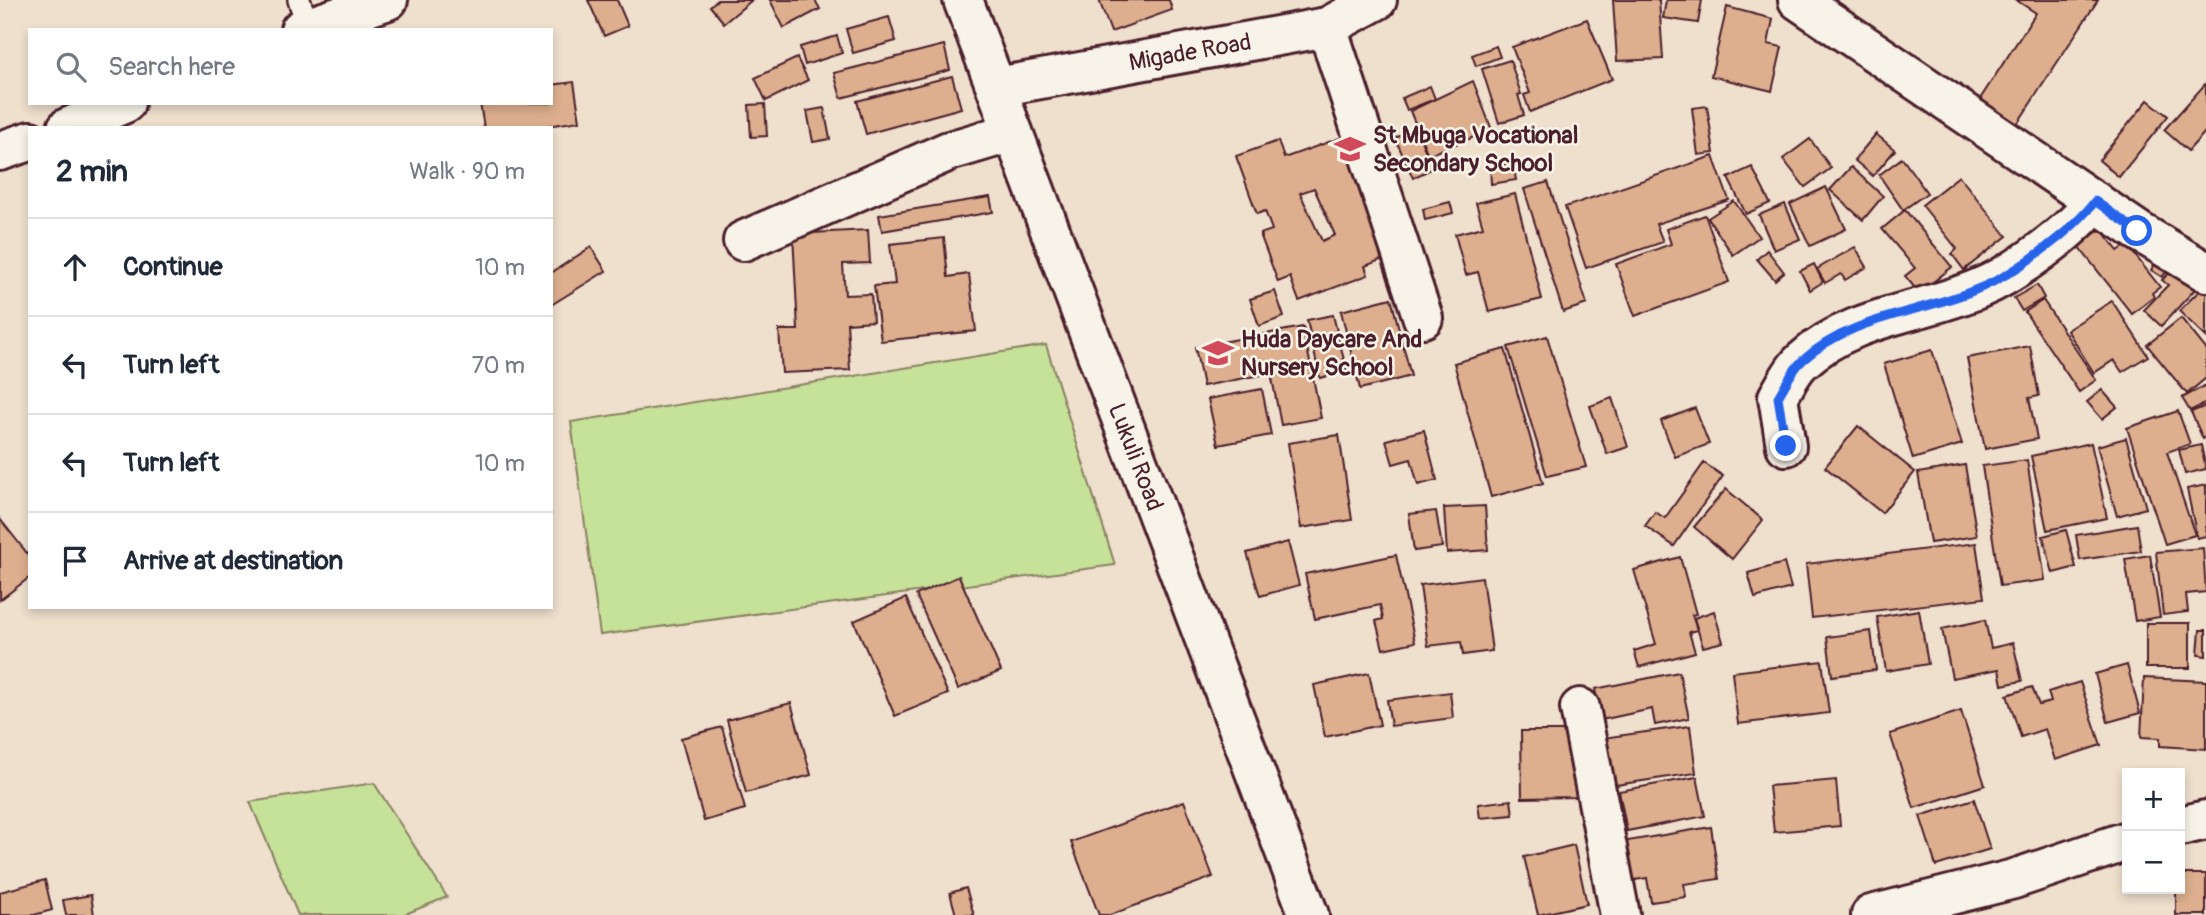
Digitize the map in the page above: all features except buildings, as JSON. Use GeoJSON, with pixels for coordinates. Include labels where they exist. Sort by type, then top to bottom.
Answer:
{"type":"FeatureCollection","features":[{"type":"Feature","properties":{"kind":"street"},"geometry":{"type":"LineString","coordinates":[[302,19],[388,0]]}},
{"type":"Feature","properties":{"kind":"street","name":"Lukuli Road"},"geometry":{"type":"LineString","coordinates":[[963,0],[1309,915]]}},
{"type":"Feature","properties":{"kind":"street","name":"Migade Road"},"geometry":{"type":"LineString","coordinates":[[997,87],[1327,27],[1377,0]]}},
{"type":"Feature","properties":{"kind":"street"},"geometry":{"type":"LineString","coordinates":[[1798,0],[2095,201],[2206,272]]}},
{"type":"Feature","properties":{"kind":"street"},"geometry":{"type":"LineString","coordinates":[[1327,27],[1423,318]]}},
{"type":"Feature","properties":{"kind":"street"},"geometry":{"type":"LineString","coordinates":[[72,126],[120,105]]}},
{"type":"Feature","properties":{"kind":"street"},"geometry":{"type":"LineString","coordinates":[[743,241],[949,151],[1013,132]]}},
{"type":"Feature","properties":{"kind":"street"},"geometry":{"type":"LineString","coordinates":[[0,151],[28,142]]}},
{"type":"Feature","properties":{"kind":"street"},"geometry":{"type":"LineString","coordinates":[[1786,446],[1778,397],[1800,363],[1833,338],[1866,323],[1980,288],[2036,254],[2083,217],[2095,201]]}},
{"type":"Feature","properties":{"kind":"street"},"geometry":{"type":"LineString","coordinates":[[1580,708],[1620,915]]}},
{"type":"Feature","properties":{"kind":"street"},"geometry":{"type":"LineString","coordinates":[[2185,825],[2206,820]]}},
{"type":"Feature","properties":{"kind":"street"},"geometry":{"type":"LineString","coordinates":[[1871,915],[2014,878],[2122,843]]}},
{"type":"Feature","properties":{"kind":"green space"},"geometry":{"type":"Polygon","coordinates":[[[1046,345],[1115,565],[600,635],[571,422],[1046,345]]]}},
{"type":"Feature","properties":{"kind":"green space"},"geometry":{"type":"Polygon","coordinates":[[[374,783],[447,897],[403,915],[298,915],[250,802],[374,783]]]}},
{"type":"Feature","properties":{"kind":"place","name":"St Mbuga Vocational Secondary School"},"geometry":{"type":"Point","coordinates":[1350,149]}},
{"type":"Feature","properties":{"kind":"place","name":"Huda Daycare And Nursery School"},"geometry":{"type":"Point","coordinates":[1218,353]}},
{"type":"Feature","properties":{"kind":"route"},"geometry":{"type":"LineString","coordinates":[[1786,446],[1778,397],[1800,363],[1833,338],[1866,323],[1980,288],[2036,254],[2083,217],[2095,201],[2137,231]]}}]}
